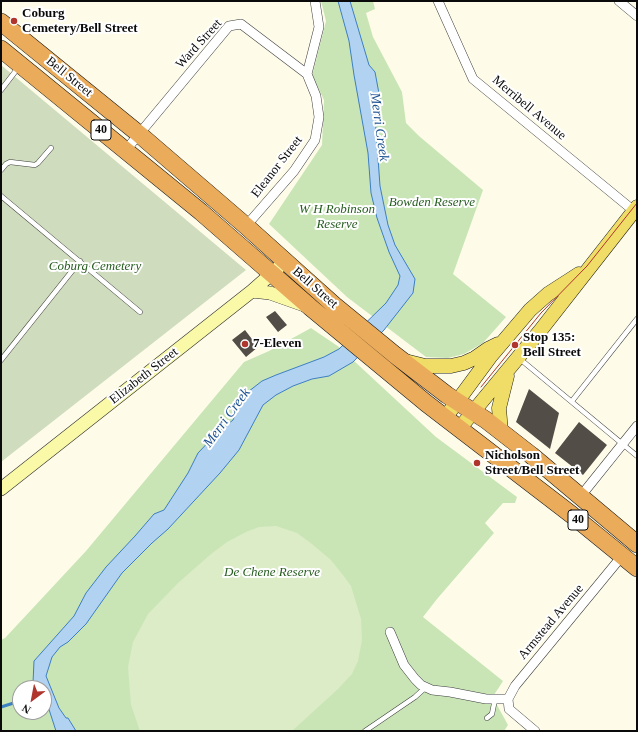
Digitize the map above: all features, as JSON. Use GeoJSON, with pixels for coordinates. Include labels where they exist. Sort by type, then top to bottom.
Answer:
{"type":"FeatureCollection","features":[{"type":"Feature","properties":{"kind":"highway","name":"Bell Street"},"geometry":{"type":"LineString","coordinates":[[1,22],[139,134],[354,321],[399,358],[531,455],[637,544]]}},
{"type":"Feature","properties":{"kind":"highway","name":"Bell Street"},"geometry":{"type":"LineString","coordinates":[[1,49],[200,212],[386,371],[637,568]]}},
{"type":"Feature","properties":{"kind":"highway"},"geometry":{"type":"LineString","coordinates":[[518,474],[531,455]]}},
{"type":"Feature","properties":{"kind":"main road"},"geometry":{"type":"LineString","coordinates":[[459,429],[518,358],[636,209]]}},
{"type":"Feature","properties":{"kind":"main road","name":"Elizabeth Street"},"geometry":{"type":"LineString","coordinates":[[1,489],[252,291],[285,261]]}},
{"type":"Feature","properties":{"kind":"main road"},"geometry":{"type":"LineString","coordinates":[[445,418],[502,342],[538,302],[583,272],[591,264]]}},
{"type":"Feature","properties":{"kind":"main road"},"geometry":{"type":"LineString","coordinates":[[252,291],[270,293],[310,307]]}},
{"type":"Feature","properties":{"kind":"main road"},"geometry":{"type":"LineString","coordinates":[[399,358],[425,366],[451,366],[464,363],[475,358],[502,342]]}},
{"type":"Feature","properties":{"kind":"main road"},"geometry":{"type":"LineString","coordinates":[[501,432],[499,408],[508,370]]}},
{"type":"Feature","properties":{"kind":"street"},"geometry":{"type":"LineString","coordinates":[[307,74],[319,27],[315,1]]}},
{"type":"Feature","properties":{"kind":"street","name":"Merribell Avenue"},"geometry":{"type":"LineString","coordinates":[[438,1],[473,79],[636,209]]}},
{"type":"Feature","properties":{"kind":"street"},"geometry":{"type":"LineString","coordinates":[[619,1],[637,16]]}},
{"type":"Feature","properties":{"kind":"street","name":"Ward Street"},"geometry":{"type":"LineString","coordinates":[[125,151],[229,26],[241,24],[307,74]]}},
{"type":"Feature","properties":{"kind":"street","name":"Eleanor Street"},"geometry":{"type":"LineString","coordinates":[[246,226],[294,171],[315,140],[319,117],[316,96],[307,74]]}},
{"type":"Feature","properties":{"kind":"street"},"geometry":{"type":"LineString","coordinates":[[580,497],[637,426]]}},
{"type":"Feature","properties":{"kind":"street","name":"Armstead Avenue"},"geometry":{"type":"LineString","coordinates":[[508,699],[515,686],[622,556]]}},
{"type":"Feature","properties":{"kind":"street"},"geometry":{"type":"LineString","coordinates":[[390,632],[404,665],[414,679],[432,690],[486,699],[508,699],[509,709],[536,731]]}},
{"type":"Feature","properties":{"kind":"lane"},"geometry":{"type":"LineString","coordinates":[[1,90],[20,65]]}},
{"type":"Feature","properties":{"kind":"lane"},"geometry":{"type":"LineString","coordinates":[[1,170],[10,162],[35,166],[51,148]]}},
{"type":"Feature","properties":{"kind":"lane"},"geometry":{"type":"LineString","coordinates":[[1,196],[140,312]]}},
{"type":"Feature","properties":{"kind":"lane"},"geometry":{"type":"LineString","coordinates":[[1,360],[80,261]]}},
{"type":"Feature","properties":{"kind":"lane"},"geometry":{"type":"LineString","coordinates":[[572,401],[637,319]]}},
{"type":"Feature","properties":{"kind":"lane"},"geometry":{"type":"LineString","coordinates":[[518,358],[637,456]]}},
{"type":"Feature","properties":{"kind":"lane"},"geometry":{"type":"LineString","coordinates":[[365,731],[415,697],[426,687]]}},
{"type":"Feature","properties":{"kind":"lane"},"geometry":{"type":"LineString","coordinates":[[487,718],[492,714],[495,699]]}},
{"type":"Feature","properties":{"kind":"green space"},"geometry":{"type":"Polygon","coordinates":[[[321,1],[373,1],[375,9],[366,13],[373,37],[402,92],[406,123],[419,136],[483,190],[453,274],[506,317],[483,343],[464,354],[448,358],[426,357],[347,297],[269,224],[322,145],[324,100],[312,76],[326,21],[321,1]]]}},
{"type":"Feature","properties":{"kind":"green space","name":"Coburg Cemetery"},"geometry":{"type":"Polygon","coordinates":[[[1,65],[246,270],[1,462],[1,65]]]}},
{"type":"Feature","properties":{"kind":"green space","name":"De Chene Reserve"},"geometry":{"type":"Polygon","coordinates":[[[311,328],[339,347],[436,437],[517,497],[515,503],[503,503],[485,523],[494,533],[423,617],[503,681],[494,695],[497,705],[508,725],[504,731],[1,731],[1,640],[5,638],[86,551],[244,362],[269,351],[311,328]]]}},
{"type":"Feature","properties":{"kind":"green space"},"geometry":{"type":"Polygon","coordinates":[[[276,526],[297,533],[312,544],[331,560],[351,586],[361,619],[362,640],[358,661],[352,674],[338,689],[292,731],[140,731],[131,705],[128,667],[133,642],[148,614],[178,583],[227,542],[259,527],[276,526]]]}},
{"type":"Feature","properties":{"kind":"water"},"geometry":{"type":"Polygon","coordinates":[[[338,1],[350,1],[369,65],[375,72],[380,99],[375,116],[380,186],[388,225],[395,245],[415,279],[413,293],[384,330],[353,362],[329,376],[312,379],[293,386],[276,395],[263,405],[239,450],[220,473],[168,529],[122,573],[86,624],[68,642],[60,647],[52,657],[46,676],[48,680],[33,680],[34,661],[74,616],[86,593],[106,567],[154,514],[164,510],[188,473],[198,453],[216,434],[233,420],[244,395],[262,381],[324,357],[339,349],[386,303],[398,285],[400,276],[389,252],[377,218],[371,193],[368,153],[349,41],[338,1]]]}},
{"type":"Feature","properties":{"kind":"water"},"geometry":{"type":"Polygon","coordinates":[[[52,691],[59,708],[66,718],[68,718],[76,731],[56,731],[52,719],[52,691]]]}},
{"type":"Feature","properties":{"kind":"building"},"geometry":{"type":"Polygon","coordinates":[[[275,311],[287,325],[278,332],[266,317],[275,311]]]}},
{"type":"Feature","properties":{"kind":"building","name":"7-Eleven"},"geometry":{"type":"Polygon","coordinates":[[[245,330],[258,347],[246,357],[232,340],[245,330]]]}},
{"type":"Feature","properties":{"kind":"building"},"geometry":{"type":"Polygon","coordinates":[[[529,389],[559,413],[550,449],[516,422],[529,389]]]}},
{"type":"Feature","properties":{"kind":"building"},"geometry":{"type":"Polygon","coordinates":[[[579,422],[607,445],[583,475],[555,453],[579,422]]]}},
{"type":"Feature","properties":{"kind":"waterway"},"geometry":{"type":"LineString","coordinates":[[1,707],[12,704]]}},
{"type":"Feature","properties":{"kind":"tram line"},"geometry":{"type":"LineString","coordinates":[[481,387],[541,313],[587,266],[637,203]]}},
{"type":"Feature","properties":{"kind":"place","name":"Coburg Cemetery/Bell Street"},"geometry":{"type":"Point","coordinates":[14,21]}},
{"type":"Feature","properties":{"kind":"place","name":"7-Eleven"},"geometry":{"type":"Point","coordinates":[245,344]}},
{"type":"Feature","properties":{"kind":"place","name":"Stop 135: Bell Street"},"geometry":{"type":"Point","coordinates":[515,345]}},
{"type":"Feature","properties":{"kind":"place","name":"Nicholson Street/Bell Street"},"geometry":{"type":"Point","coordinates":[477,463]}},
{"type":"Feature","properties":{"kind":"water label","name":"Merri Creek"},"geometry":{"type":"Point","coordinates":[379,127]}},
{"type":"Feature","properties":{"kind":"water label","name":"Merri Creek"},"geometry":{"type":"Point","coordinates":[227,418]}},
{"type":"Feature","properties":{"kind":"park label","name":"Bowden Reserve"},"geometry":{"type":"Point","coordinates":[432,203]}},
{"type":"Feature","properties":{"kind":"park label","name":"W H Robinson Reserve"},"geometry":{"type":"Point","coordinates":[337,218]}}]}
